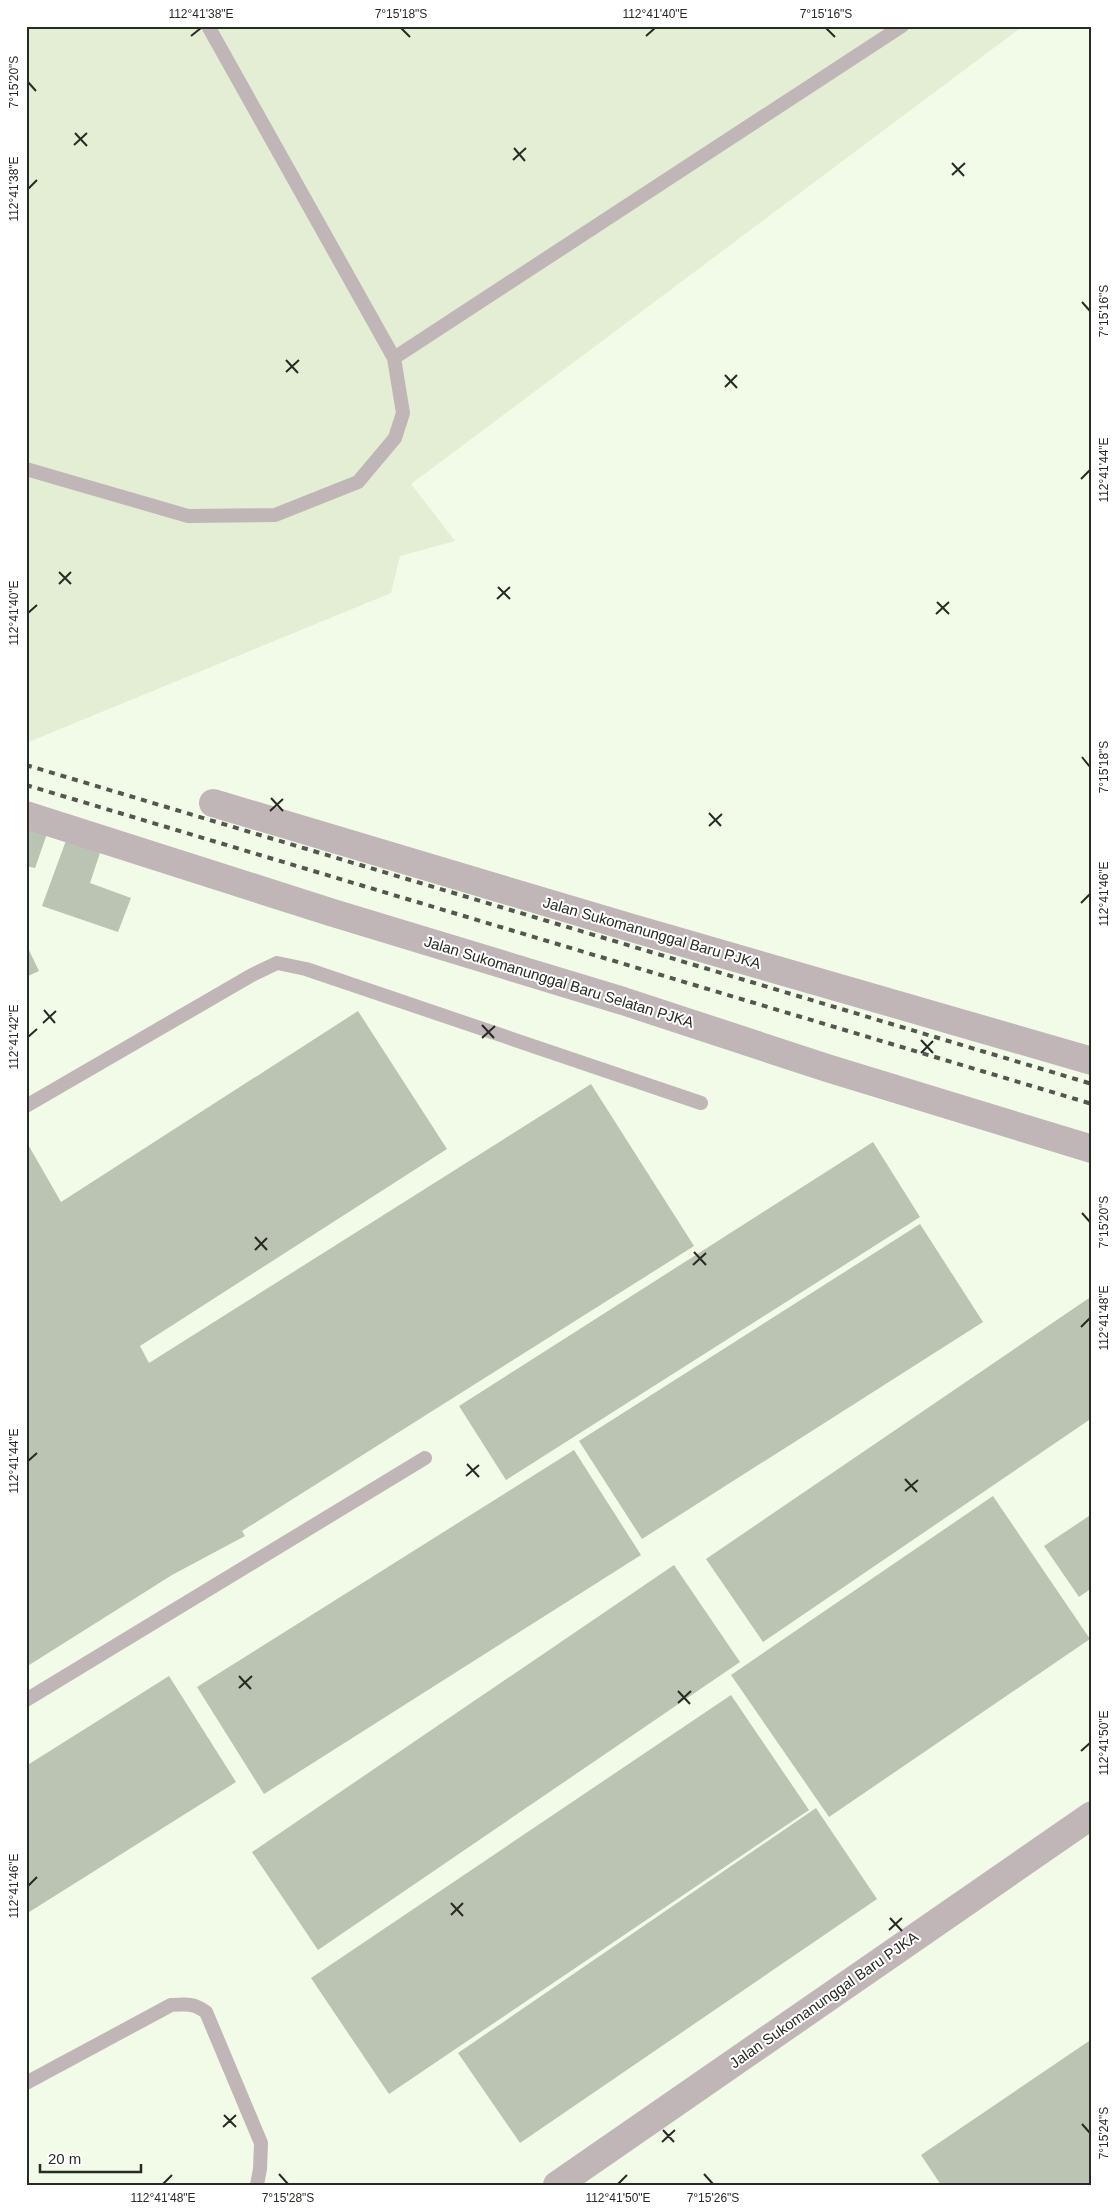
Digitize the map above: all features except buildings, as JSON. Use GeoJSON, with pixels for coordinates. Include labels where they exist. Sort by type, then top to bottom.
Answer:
{"type":"FeatureCollection","features":[{"type":"Feature","properties":{"kind":"street","name":"Jalan Sukomanunggal Baru PJKA"},"geometry":{"type":"LineString","coordinates":[[213,803],[622,925],[1092,1061]]}},
{"type":"Feature","properties":{"kind":"street","name":"Jalan Sukomanunggal Baru Selatan PJKA"},"geometry":{"type":"LineString","coordinates":[[26,815],[330,912],[623,1001],[827,1068],[1092,1149]]}},
{"type":"Feature","properties":{"kind":"street","name":"Jalan Sukomanunggal Baru PJKA"},"geometry":{"type":"LineString","coordinates":[[557,2185],[1092,1814]]}},
{"type":"Feature","properties":{"kind":"lane"},"geometry":{"type":"LineString","coordinates":[[26,469],[188,516],[275,515],[358,482],[395,438],[403,413],[394,358],[208,26]]}},
{"type":"Feature","properties":{"kind":"lane"},"geometry":{"type":"LineString","coordinates":[[394,358],[902,26]]}},
{"type":"Feature","properties":{"kind":"lane"},"geometry":{"type":"LineString","coordinates":[[26,1106],[252,975],[277,963],[306,970],[701,1103]]}},
{"type":"Feature","properties":{"kind":"lane"},"geometry":{"type":"LineString","coordinates":[[26,1700],[425,1458]]}},
{"type":"Feature","properties":{"kind":"lane"},"geometry":{"type":"LineString","coordinates":[[26,2083],[172,2006],[187,2004],[198,2006],[206,2012],[261,2143],[257,2185]]}},
{"type":"Feature","properties":{"kind":"shaded area"},"geometry":{"type":"Polygon","coordinates":[[[26,26],[1023,26],[411,484],[455,541],[400,556],[391,593],[26,743],[26,26]]]}},
{"type":"Feature","properties":{"kind":"railway"},"geometry":{"type":"LineString","coordinates":[[26,765],[1092,1084]]}},
{"type":"Feature","properties":{"kind":"railway"},"geometry":{"type":"LineString","coordinates":[[26,785],[1092,1104]]}}]}
